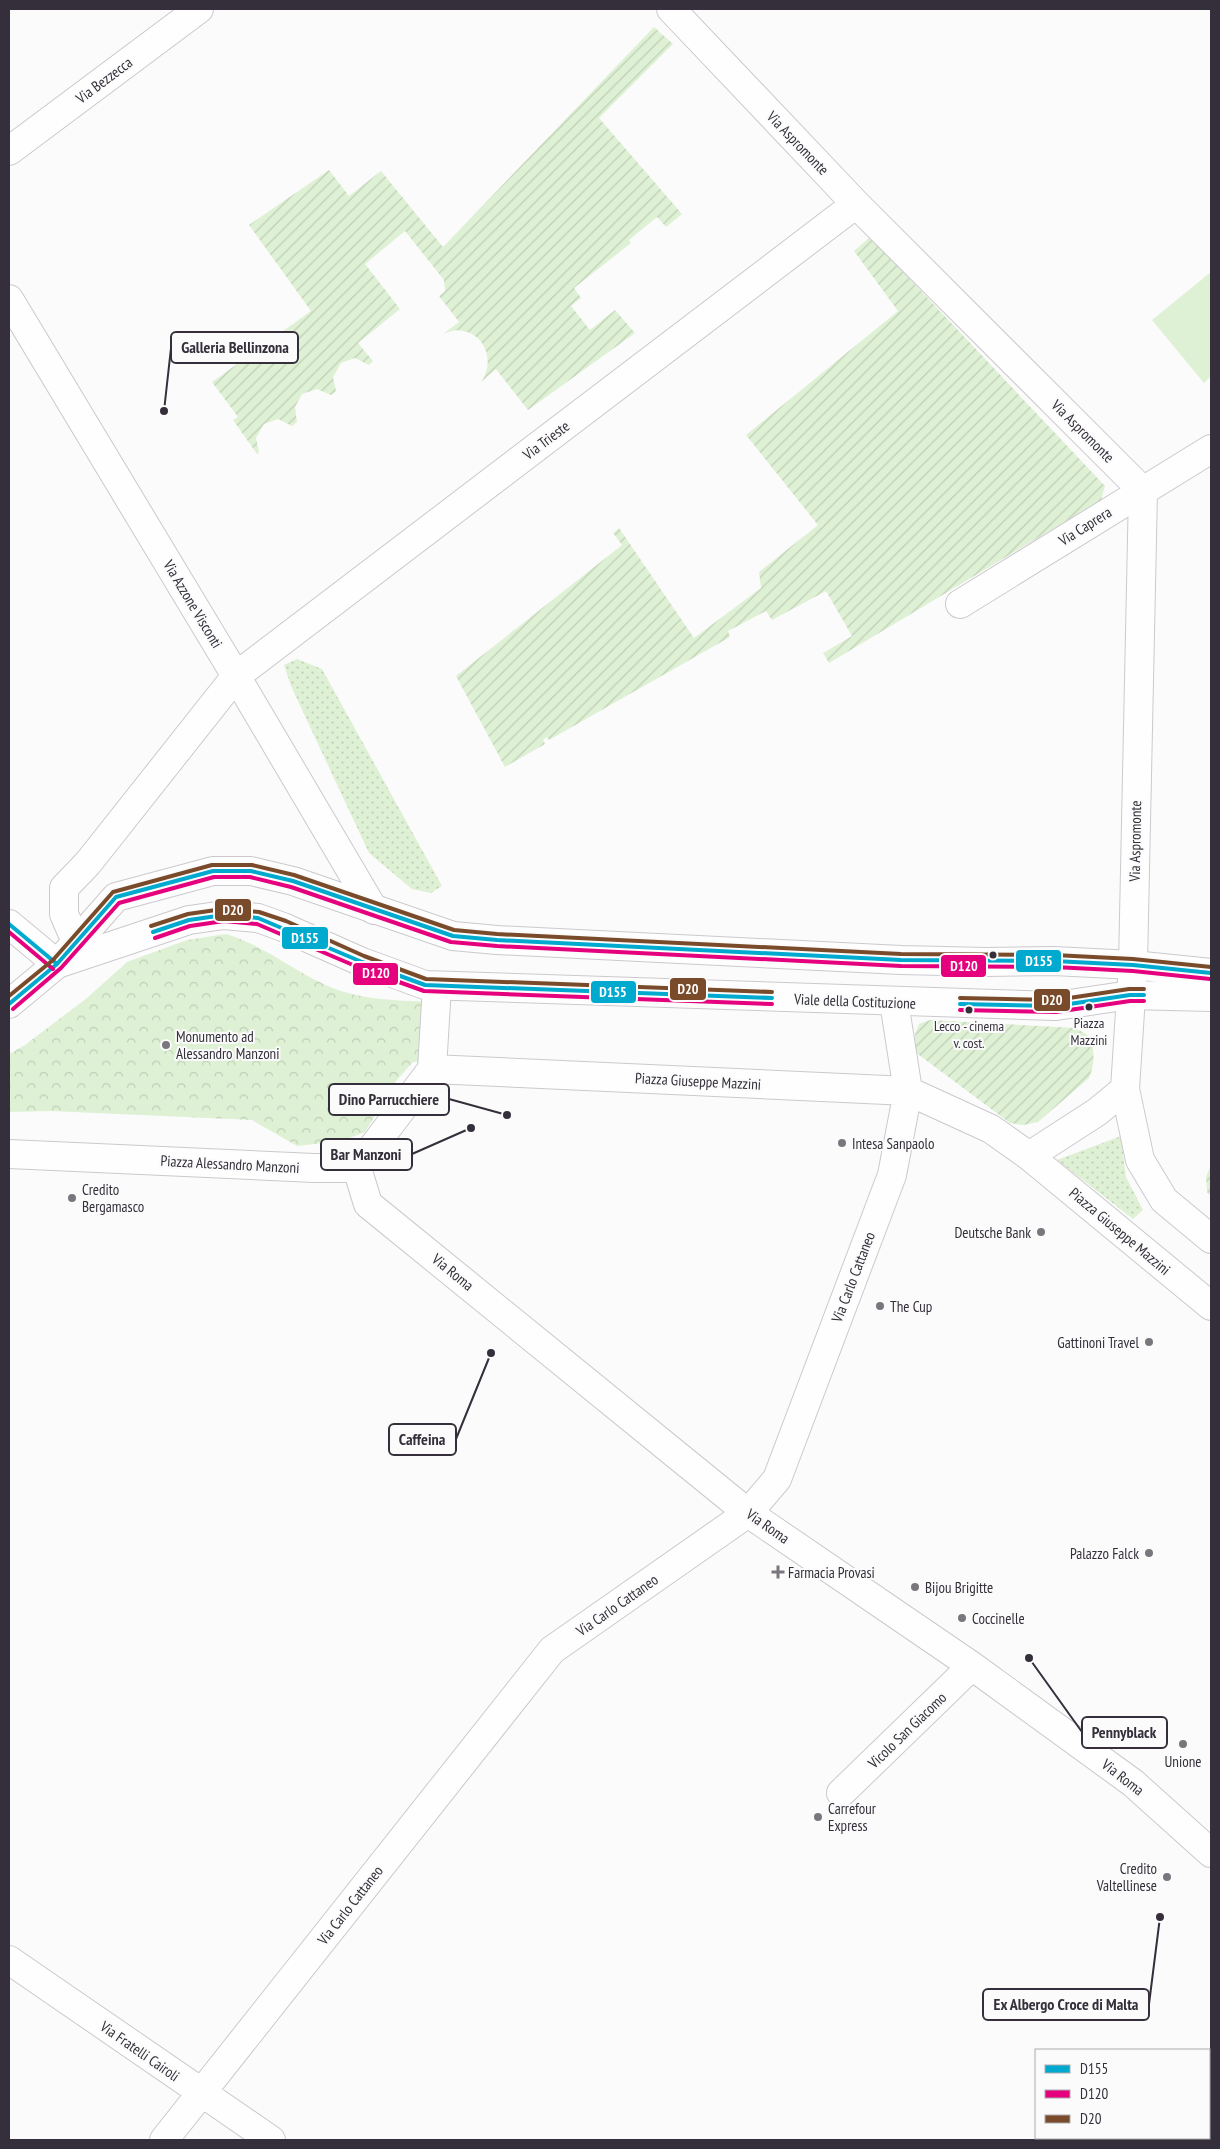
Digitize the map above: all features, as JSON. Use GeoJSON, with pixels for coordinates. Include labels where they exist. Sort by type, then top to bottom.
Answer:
{"type":"FeatureCollection","features":[{"type":"Feature","properties":{"kind":"street","name":"Via Bezzecca"},"geometry":{"type":"LineString","coordinates":[[9,151],[199,9]]}},
{"type":"Feature","properties":{"kind":"street","name":"Via Aspromonte"},"geometry":{"type":"LineString","coordinates":[[671,9],[856,204],[1143,491],[1133,965],[1130,995]]}},
{"type":"Feature","properties":{"kind":"street","name":"Via Trieste"},"geometry":{"type":"LineString","coordinates":[[77,944],[64,914],[64,888],[88,863],[236,676],[856,204]]}},
{"type":"Feature","properties":{"kind":"street","name":"Via Azzone Visconti"},"geometry":{"type":"LineString","coordinates":[[9,299],[236,676],[374,910]]}},
{"type":"Feature","properties":{"kind":"street","name":"Via Caprera"},"geometry":{"type":"LineString","coordinates":[[960,604],[1211,450]]}},
{"type":"Feature","properties":{"kind":"street"},"geometry":{"type":"LineString","coordinates":[[9,1004],[58,964],[116,897],[212,871],[250,871],[293,880],[374,910],[453,936],[497,940],[901,960],[1054,961],[1133,965],[1211,973]]}},
{"type":"Feature","properties":{"kind":"street"},"geometry":{"type":"LineString","coordinates":[[58,964],[189,920],[224,915],[258,918],[362,962],[425,985],[437,986],[432,1069],[357,1168]]}},
{"type":"Feature","properties":{"kind":"street"},"geometry":{"type":"LineString","coordinates":[[9,924],[58,964]]}},
{"type":"Feature","properties":{"kind":"street","name":"Viale della Costituzione"},"geometry":{"type":"LineString","coordinates":[[437,986],[1056,1006],[1130,995],[1211,997]]}},
{"type":"Feature","properties":{"kind":"street"},"geometry":{"type":"LineString","coordinates":[[1130,995],[1125,1088],[1140,1160],[1164,1200],[1211,1239]]}},
{"type":"Feature","properties":{"kind":"street","name":"Via Carlo Cattaneo"},"geometry":{"type":"LineString","coordinates":[[164,2140],[552,1650],[748,1513],[777,1479],[892,1175],[908,1091],[894,1002]]}},
{"type":"Feature","properties":{"kind":"street","name":"Piazza Giuseppe Mazzini"},"geometry":{"type":"LineString","coordinates":[[432,1069],[908,1091],[991,1129],[1029,1156],[1211,1306]]}},
{"type":"Feature","properties":{"kind":"street"},"geometry":{"type":"LineString","coordinates":[[1029,1156],[1096,1112],[1125,1088]]}},
{"type":"Feature","properties":{"kind":"street","name":"Piazza Alessandro Manzoni"},"geometry":{"type":"LineString","coordinates":[[9,1154],[314,1168],[357,1168]]}},
{"type":"Feature","properties":{"kind":"street","name":"Via Roma"},"geometry":{"type":"LineString","coordinates":[[357,1168],[368,1204],[748,1513],[972,1666],[1133,1783],[1211,1853]]}},
{"type":"Feature","properties":{"kind":"street","name":"Vicolo San Giacomo"},"geometry":{"type":"LineString","coordinates":[[841,1793],[972,1666]]}},
{"type":"Feature","properties":{"kind":"street","name":"Via Fratelli Cairoli"},"geometry":{"type":"LineString","coordinates":[[9,1960],[201,2094],[271,2140]]}},
{"type":"Feature","properties":{"kind":"green space"},"geometry":{"type":"Polygon","coordinates":[[[654,27],[673,44],[599,118],[682,214],[666,227],[657,217],[629,240],[631,243],[574,288],[581,298],[571,306],[590,330],[615,310],[635,333],[528,410],[496,369],[481,382],[485,375],[488,359],[486,351],[477,338],[460,330],[443,334],[459,322],[439,296],[445,291],[444,280],[405,231],[365,264],[400,309],[358,343],[373,361],[369,365],[355,358],[341,363],[333,377],[336,391],[331,395],[317,389],[302,394],[295,407],[297,422],[292,426],[278,419],[264,424],[256,438],[259,452],[257,454],[233,420],[238,417],[212,382],[311,311],[249,225],[329,170],[349,196],[381,171],[443,247],[654,27]]]}},
{"type":"Feature","properties":{"kind":"green space"},"geometry":{"type":"Polygon","coordinates":[[[870,237],[1105,486],[1101,500],[829,663],[823,653],[852,636],[826,591],[772,620],[766,611],[728,631],[730,637],[549,740],[547,737],[543,740],[545,744],[505,767],[456,676],[622,545],[613,533],[619,528],[694,638],[761,588],[759,572],[818,525],[746,435],[898,311],[854,251],[870,237]]]}},
{"type":"Feature","properties":{"kind":"green space"},"geometry":{"type":"Polygon","coordinates":[[[1211,272],[1211,376],[1204,383],[1152,320],[1211,272]]]}},
{"type":"Feature","properties":{"kind":"green space"},"geometry":{"type":"Polygon","coordinates":[[[297,659],[322,669],[442,886],[431,893],[412,889],[369,853],[291,686],[284,665],[297,659]]]}},
{"type":"Feature","properties":{"kind":"green space"},"geometry":{"type":"Polygon","coordinates":[[[226,934],[265,951],[315,980],[340,991],[378,999],[429,1002],[426,1061],[413,1062],[396,1081],[365,1132],[341,1141],[297,1146],[252,1120],[51,1111],[9,1112],[9,1054],[25,1045],[87,998],[127,962],[187,940],[226,934]]]}},
{"type":"Feature","properties":{"kind":"green space"},"geometry":{"type":"Polygon","coordinates":[[[930,1020],[1075,1028],[1086,1034],[1092,1044],[1094,1056],[1091,1073],[1089,1078],[1038,1122],[1023,1125],[1010,1123],[915,1052],[915,1034],[919,1024],[930,1020]]]}},
{"type":"Feature","properties":{"kind":"green space"},"geometry":{"type":"Polygon","coordinates":[[[1121,1136],[1126,1177],[1143,1210],[1133,1219],[1057,1160],[1121,1136]]]}},
{"type":"Feature","properties":{"kind":"green space"},"geometry":{"type":"Polygon","coordinates":[[[1211,1164],[1211,1197],[1207,1192],[1206,1177],[1211,1164]]]}},
{"type":"Feature","properties":{"kind":"transit line","name":"D20"},"geometry":{"type":"LineString","coordinates":[[9,996],[53,960],[113,892],[212,865],[252,865],[294,875],[454,930],[497,934],[901,954],[1054,955],[1133,959],[1211,967]]}},
{"type":"Feature","properties":{"kind":"transit line","name":"D155"},"geometry":{"type":"LineString","coordinates":[[9,1004],[57,964],[116,897],[213,871],[251,871],[293,881],[453,936],[497,940],[901,960],[1054,961],[1133,965],[1211,973]]}},
{"type":"Feature","properties":{"kind":"transit line","name":"D120"},"geometry":{"type":"LineString","coordinates":[[13,1009],[61,968],[119,903],[214,877],[250,877],[291,887],[451,942],[497,946],[901,966],[1054,967],[1133,971],[1210,979]]}},
{"type":"Feature","properties":{"kind":"transit line","name":"D20"},"geometry":{"type":"LineString","coordinates":[[151,926],[188,914],[223,909],[259,912],[286,921],[364,956],[426,979],[772,992]]}},
{"type":"Feature","properties":{"kind":"transit line","name":"D155"},"geometry":{"type":"LineString","coordinates":[[153,932],[189,920],[224,915],[258,918],[362,962],[425,985],[772,998]]}},
{"type":"Feature","properties":{"kind":"transit line","name":"D120"},"geometry":{"type":"LineString","coordinates":[[155,938],[190,926],[224,921],[257,924],[360,968],[424,991],[772,1004]]}},
{"type":"Feature","properties":{"kind":"transit line","name":"D155"},"geometry":{"type":"LineString","coordinates":[[9,924],[57,964]]}},
{"type":"Feature","properties":{"kind":"transit line","name":"D120"},"geometry":{"type":"LineString","coordinates":[[9,932],[53,969]]}},
{"type":"Feature","properties":{"kind":"transit line","name":"D20"},"geometry":{"type":"LineString","coordinates":[[960,998],[1056,1000],[1129,989],[1144,989]]}},
{"type":"Feature","properties":{"kind":"transit line","name":"D155"},"geometry":{"type":"LineString","coordinates":[[960,1004],[1056,1006],[1130,995],[1144,995]]}},
{"type":"Feature","properties":{"kind":"transit line","name":"D120"},"geometry":{"type":"LineString","coordinates":[[960,1010],[1056,1012],[1130,1001],[1144,1001]]}},
{"type":"Feature","properties":{"kind":"place","name":"Galleria Bellinzona"},"geometry":{"type":"Point","coordinates":[164,411]}},
{"type":"Feature","properties":{"kind":"place","name":"Piazza Mazzini"},"geometry":{"type":"Point","coordinates":[1089,1007]}},
{"type":"Feature","properties":{"kind":"place","name":"Lecco - cinema v. cost."},"geometry":{"type":"Point","coordinates":[969,1010]}},
{"type":"Feature","properties":{"kind":"place","name":"Monumento ad Alessandro Manzoni"},"geometry":{"type":"Point","coordinates":[166,1045]}},
{"type":"Feature","properties":{"kind":"place","name":"Dino Parrucchiere"},"geometry":{"type":"Point","coordinates":[507,1115]}},
{"type":"Feature","properties":{"kind":"place","name":"Bar Manzoni"},"geometry":{"type":"Point","coordinates":[471,1128]}},
{"type":"Feature","properties":{"kind":"place","name":"Intesa Sanpaolo"},"geometry":{"type":"Point","coordinates":[842,1143]}},
{"type":"Feature","properties":{"kind":"place","name":"Credito Bergamasco"},"geometry":{"type":"Point","coordinates":[72,1198]}},
{"type":"Feature","properties":{"kind":"place","name":"Deutsche Bank"},"geometry":{"type":"Point","coordinates":[1041,1232]}},
{"type":"Feature","properties":{"kind":"place","name":"The Cup"},"geometry":{"type":"Point","coordinates":[880,1306]}},
{"type":"Feature","properties":{"kind":"place","name":"Gattinoni Travel"},"geometry":{"type":"Point","coordinates":[1149,1342]}},
{"type":"Feature","properties":{"kind":"place","name":"Caffeina"},"geometry":{"type":"Point","coordinates":[491,1353]}},
{"type":"Feature","properties":{"kind":"place","name":"Palazzo Falck"},"geometry":{"type":"Point","coordinates":[1149,1553]}},
{"type":"Feature","properties":{"kind":"place","name":"Farmacia Provasi"},"geometry":{"type":"Point","coordinates":[778,1572]}},
{"type":"Feature","properties":{"kind":"place","name":"Bijou Brigitte"},"geometry":{"type":"Point","coordinates":[915,1587]}},
{"type":"Feature","properties":{"kind":"place","name":"Coccinelle"},"geometry":{"type":"Point","coordinates":[962,1618]}},
{"type":"Feature","properties":{"kind":"place","name":"Pennyblack"},"geometry":{"type":"Point","coordinates":[1029,1658]}},
{"type":"Feature","properties":{"kind":"place","name":"Unione"},"geometry":{"type":"Point","coordinates":[1183,1744]}},
{"type":"Feature","properties":{"kind":"place","name":"Carrefour Express"},"geometry":{"type":"Point","coordinates":[818,1817]}},
{"type":"Feature","properties":{"kind":"place","name":"Credito Valtellinese"},"geometry":{"type":"Point","coordinates":[1167,1877]}},
{"type":"Feature","properties":{"kind":"place","name":"Ex Albergo Croce di Malta"},"geometry":{"type":"Point","coordinates":[1160,1917]}}]}
